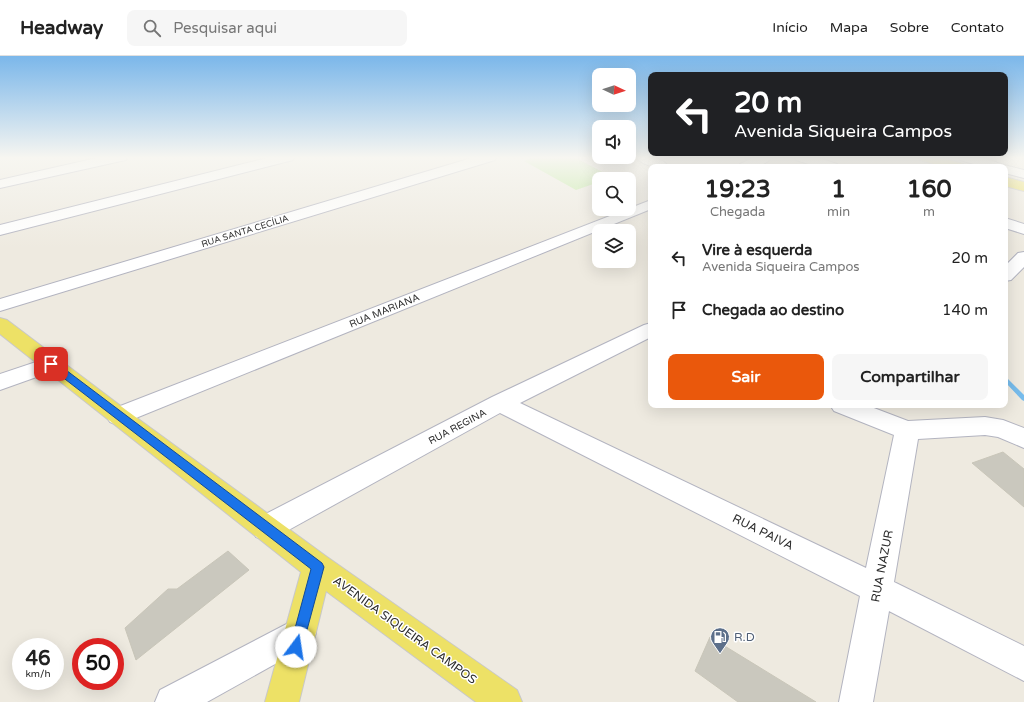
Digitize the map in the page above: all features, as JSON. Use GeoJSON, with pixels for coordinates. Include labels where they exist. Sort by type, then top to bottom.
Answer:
{"type":"FeatureCollection","features":[{"type":"Feature","properties":{"kind":"main road","name":"AVENIDA SIQUEIRA CAMPOS"},"geometry":{"type":"LineString","coordinates":[[0,324],[118,416],[318,567],[505,702]]}},
{"type":"Feature","properties":{"kind":"main road"},"geometry":{"type":"LineString","coordinates":[[282,702],[318,567]]}},
{"type":"Feature","properties":{"kind":"street"},"geometry":{"type":"LineString","coordinates":[[0,230],[169,187]]}},
{"type":"Feature","properties":{"kind":"street","name":"RUA SANTA CECÍLIA"},"geometry":{"type":"LineString","coordinates":[[0,305],[390,187]]}},
{"type":"Feature","properties":{"kind":"street","name":"RUA MARIANA"},"geometry":{"type":"LineString","coordinates":[[118,416],[648,205]]}},
{"type":"Feature","properties":{"kind":"street"},"geometry":{"type":"LineString","coordinates":[[1008,224],[1024,229]]}},
{"type":"Feature","properties":{"kind":"street"},"geometry":{"type":"LineString","coordinates":[[1008,273],[1024,257]]}},
{"type":"Feature","properties":{"kind":"street","name":"RUA REGINA"},"geometry":{"type":"LineString","coordinates":[[266,528],[500,403],[648,331]]}},
{"type":"Feature","properties":{"kind":"street"},"geometry":{"type":"LineString","coordinates":[[0,382],[51,364]]}},
{"type":"Feature","properties":{"kind":"street","name":"RUA PAIVA"},"geometry":{"type":"LineString","coordinates":[[500,403],[877,589],[1024,664]]}},
{"type":"Feature","properties":{"kind":"street"},"geometry":{"type":"LineString","coordinates":[[850,408],[907,430],[985,426],[1002,429],[1024,439]]}},
{"type":"Feature","properties":{"kind":"street","name":"RUA NAZUR"},"geometry":{"type":"LineString","coordinates":[[856,702],[907,430]]}},
{"type":"Feature","properties":{"kind":"street"},"geometry":{"type":"LineString","coordinates":[[172,702],[300,633]]}},
{"type":"Feature","properties":{"kind":"green space"},"geometry":{"type":"Polygon","coordinates":[[[571,187],[584,187],[576,190],[571,187]]]}},
{"type":"Feature","properties":{"kind":"building"},"geometry":{"type":"Polygon","coordinates":[[[1003,452],[1024,469],[1024,507],[972,463],[1003,452]]]}},
{"type":"Feature","properties":{"kind":"building"},"geometry":{"type":"Polygon","coordinates":[[[228,551],[249,570],[136,660],[125,628],[168,589],[177,589],[228,551]]]}},
{"type":"Feature","properties":{"kind":"building","name":"R.D"},"geometry":{"type":"Polygon","coordinates":[[[710,637],[816,702],[738,702],[695,671],[710,637]]]}},
{"type":"Feature","properties":{"kind":"waterway"},"geometry":{"type":"LineString","coordinates":[[1008,382],[1024,399]]}},
{"type":"Feature","properties":{"kind":"place","name":"R.D"},"geometry":{"type":"Point","coordinates":[720,654]}},
{"type":"Feature","properties":{"kind":"route"},"geometry":{"type":"LineString","coordinates":[[51,364],[318,567],[296,647]]}}]}
